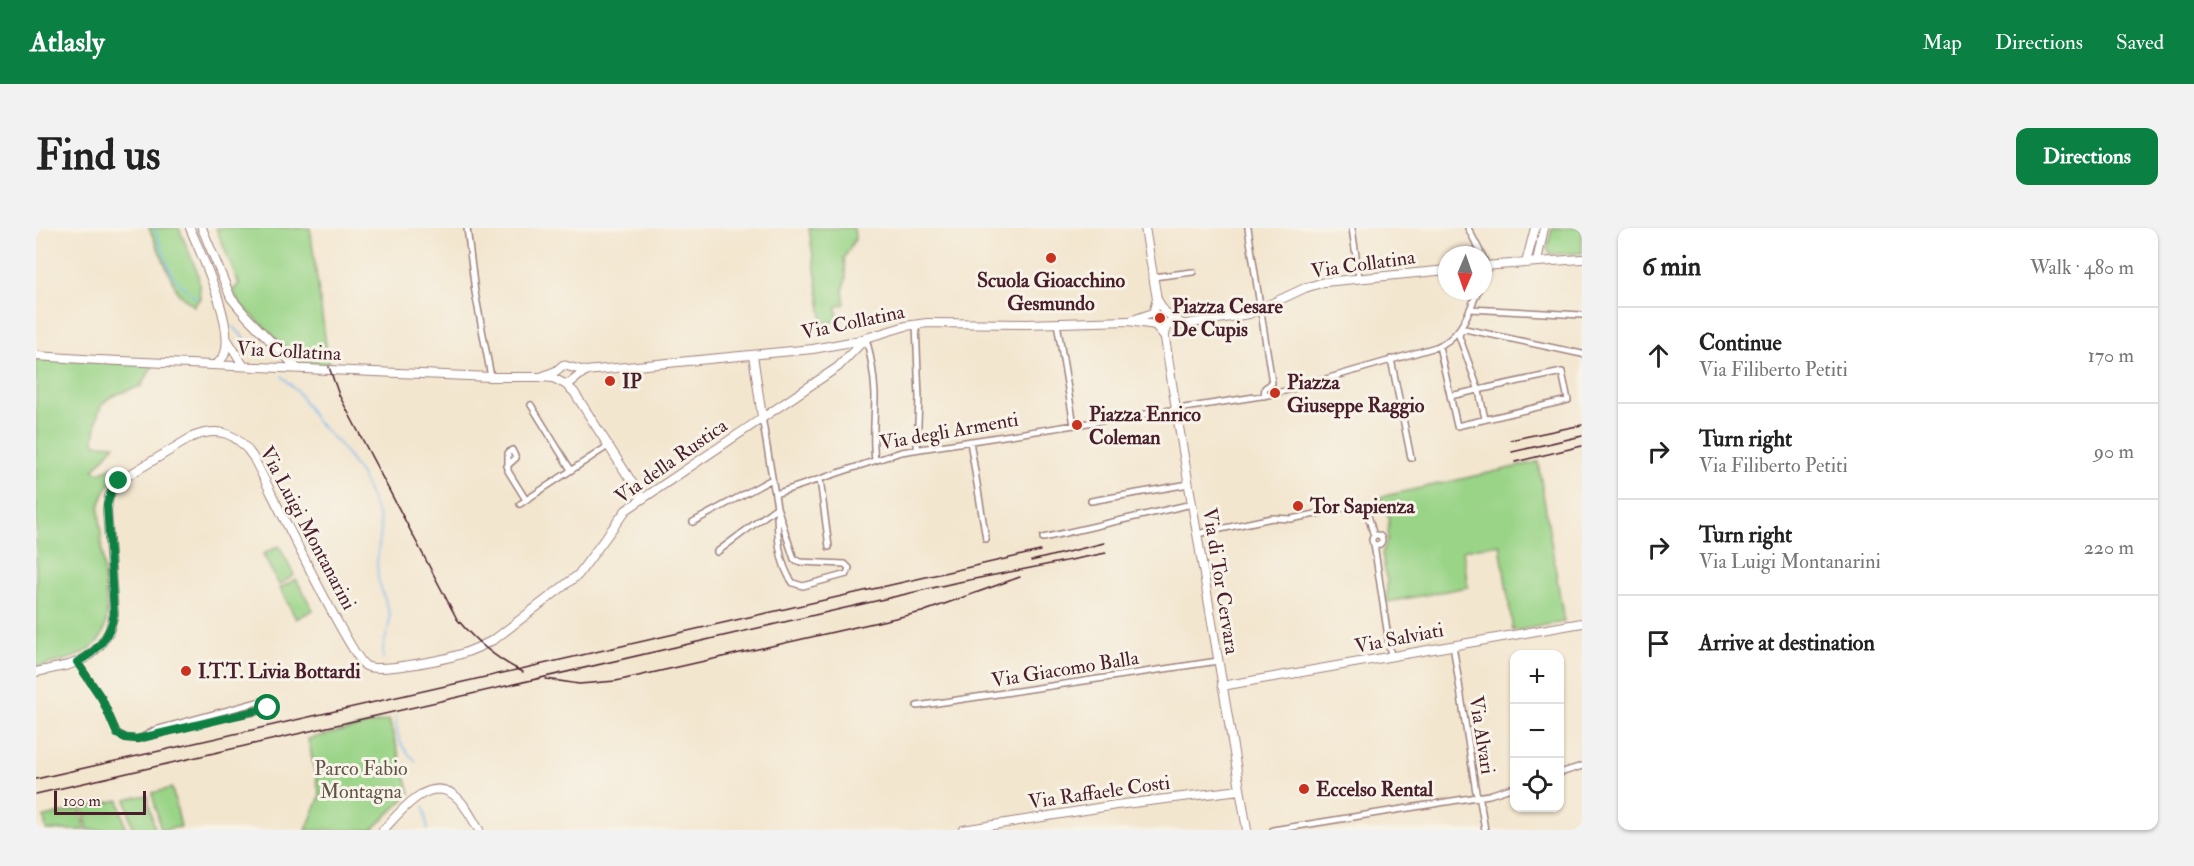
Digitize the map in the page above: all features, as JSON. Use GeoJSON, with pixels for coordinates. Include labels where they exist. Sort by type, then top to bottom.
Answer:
{"type":"FeatureCollection","features":[{"type":"Feature","properties":{"kind":"street"},"geometry":{"type":"LineString","coordinates":[[190,228],[215,289],[226,338],[225,353],[217,364]]}},
{"type":"Feature","properties":{"kind":"street"},"geometry":{"type":"LineString","coordinates":[[202,228],[231,298],[297,368]]}},
{"type":"Feature","properties":{"kind":"street"},"geometry":{"type":"LineString","coordinates":[[467,228],[475,292],[490,377]]}},
{"type":"Feature","properties":{"kind":"street"},"geometry":{"type":"LineString","coordinates":[[1145,228],[1163,321]]}},
{"type":"Feature","properties":{"kind":"street"},"geometry":{"type":"LineString","coordinates":[[1248,228],[1272,381]]}},
{"type":"Feature","properties":{"kind":"street"},"geometry":{"type":"LineString","coordinates":[[1352,228],[1359,278]]}},
{"type":"Feature","properties":{"kind":"street"},"geometry":{"type":"LineString","coordinates":[[1468,228],[1478,246]]}},
{"type":"Feature","properties":{"kind":"street"},"geometry":{"type":"LineString","coordinates":[[1526,263],[1535,228]]}},
{"type":"Feature","properties":{"kind":"street"},"geometry":{"type":"LineString","coordinates":[[1537,261],[1544,228]]}},
{"type":"Feature","properties":{"kind":"street"},"geometry":{"type":"LineString","coordinates":[[1492,265],[1582,259]]}},
{"type":"Feature","properties":{"kind":"street","name":"Via Collatina"},"geometry":{"type":"LineString","coordinates":[[1163,321],[1173,326],[1237,317],[1261,310],[1310,286],[1359,278],[1438,271]]}},
{"type":"Feature","properties":{"kind":"street"},"geometry":{"type":"LineString","coordinates":[[1153,277],[1193,272]]}},
{"type":"Feature","properties":{"kind":"street"},"geometry":{"type":"LineString","coordinates":[[1157,299],[1152,320],[1163,321]]}},
{"type":"Feature","properties":{"kind":"street"},"geometry":{"type":"LineString","coordinates":[[1057,323],[1074,425],[1262,396],[1439,346],[1451,340],[1459,332],[1474,300]]}},
{"type":"Feature","properties":{"kind":"street"},"geometry":{"type":"LineString","coordinates":[[1470,309],[1582,315]]}},
{"type":"Feature","properties":{"kind":"street"},"geometry":{"type":"LineString","coordinates":[[1129,321],[1159,310],[1163,321]]}},
{"type":"Feature","properties":{"kind":"street"},"geometry":{"type":"LineString","coordinates":[[1129,321],[1163,321]]}},
{"type":"Feature","properties":{"kind":"street","name":"Via Collatina"},"geometry":{"type":"LineString","coordinates":[[573,367],[585,370],[826,347],[916,324],[1129,321]]}},
{"type":"Feature","properties":{"kind":"street","name":"Via di Tor Cervara"},"geometry":{"type":"LineString","coordinates":[[1163,321],[1247,830]]}},
{"type":"Feature","properties":{"kind":"street"},"geometry":{"type":"LineString","coordinates":[[916,324],[919,398],[917,449]]}},
{"type":"Feature","properties":{"kind":"street"},"geometry":{"type":"LineString","coordinates":[[1459,332],[1466,329],[1582,354]]}},
{"type":"Feature","properties":{"kind":"street"},"geometry":{"type":"LineString","coordinates":[[1459,332],[1459,338],[1479,391],[1485,419]]}},
{"type":"Feature","properties":{"kind":"street"},"geometry":{"type":"LineString","coordinates":[[226,338],[243,365]]}},
{"type":"Feature","properties":{"kind":"street"},"geometry":{"type":"LineString","coordinates":[[866,338],[871,356],[875,390],[873,441],[875,460]]}},
{"type":"Feature","properties":{"kind":"street","name":"Via della Rustica"},"geometry":{"type":"LineString","coordinates":[[480,648],[578,575],[619,518],[642,498],[689,469],[838,367],[866,338]]}},
{"type":"Feature","properties":{"kind":"street"},"geometry":{"type":"LineString","coordinates":[[1439,346],[1450,396],[1457,426],[1568,400],[1562,372],[1450,396]]}},
{"type":"Feature","properties":{"kind":"street"},"geometry":{"type":"LineString","coordinates":[[753,355],[777,507],[782,555],[789,576],[793,583],[803,586],[848,574],[849,568],[845,564],[795,560],[777,507]]}},
{"type":"Feature","properties":{"kind":"street","name":"Via Collatina"},"geometry":{"type":"LineString","coordinates":[[36,356],[490,377],[542,376],[556,372]]}},
{"type":"Feature","properties":{"kind":"street"},"geometry":{"type":"LineString","coordinates":[[1391,359],[1411,458]]}},
{"type":"Feature","properties":{"kind":"street"},"geometry":{"type":"LineString","coordinates":[[574,392],[573,367],[561,366],[556,372],[562,383],[574,392],[642,498]]}},
{"type":"Feature","properties":{"kind":"street","name":"Via Collatina"},"geometry":{"type":"LineString","coordinates":[[574,379],[585,370]]}},
{"type":"Feature","properties":{"kind":"street","name":"Via Collatina"},"geometry":{"type":"LineString","coordinates":[[542,376],[562,383]]}},
{"type":"Feature","properties":{"kind":"street"},"geometry":{"type":"LineString","coordinates":[[562,383],[574,379]]}},
{"type":"Feature","properties":{"kind":"street"},"geometry":{"type":"LineString","coordinates":[[1272,381],[1286,390]]}},
{"type":"Feature","properties":{"kind":"street"},"geometry":{"type":"LineString","coordinates":[[1262,396],[1265,388],[1272,381]]}},
{"type":"Feature","properties":{"kind":"street"},"geometry":{"type":"LineString","coordinates":[[531,405],[571,470]]}},
{"type":"Feature","properties":{"kind":"street","name":"Via degli Armenti"},"geometry":{"type":"LineString","coordinates":[[775,494],[875,460],[917,449],[1074,425]]}},
{"type":"Feature","properties":{"kind":"street","name":"Via Luigi Montanarini"},"geometry":{"type":"LineString","coordinates":[[77,662],[99,647],[113,622],[107,501],[113,488],[122,478],[186,440],[198,434],[214,432],[237,437],[253,456],[335,616],[365,666],[375,669],[389,668],[459,655],[480,648]]}},
{"type":"Feature","properties":{"kind":"street"},"geometry":{"type":"LineString","coordinates":[[969,441],[986,539]]}},
{"type":"Feature","properties":{"kind":"street"},"geometry":{"type":"LineString","coordinates":[[520,504],[608,446]]}},
{"type":"Feature","properties":{"kind":"street"},"geometry":{"type":"LineString","coordinates":[[507,466],[526,500]]}},
{"type":"Feature","properties":{"kind":"street"},"geometry":{"type":"LineString","coordinates":[[820,478],[829,547]]}},
{"type":"Feature","properties":{"kind":"street"},"geometry":{"type":"LineString","coordinates":[[693,522],[772,479]]}},
{"type":"Feature","properties":{"kind":"street"},"geometry":{"type":"LineString","coordinates":[[1091,501],[1189,484]]}},
{"type":"Feature","properties":{"kind":"street"},"geometry":{"type":"LineString","coordinates":[[1043,538],[1192,504]]}},
{"type":"Feature","properties":{"kind":"street"},"geometry":{"type":"LineString","coordinates":[[1197,534],[1272,518],[1291,519],[1356,506],[1367,512],[1374,536],[1372,540],[1391,657]]}},
{"type":"Feature","properties":{"kind":"street"},"geometry":{"type":"LineString","coordinates":[[717,552],[777,507]]}},
{"type":"Feature","properties":{"kind":"street","name":"Via Salviati"},"geometry":{"type":"LineString","coordinates":[[1222,686],[1582,623]]}},
{"type":"Feature","properties":{"kind":"street","name":"Via Alvari"},"geometry":{"type":"LineString","coordinates":[[1453,645],[1485,830]]}},
{"type":"Feature","properties":{"kind":"street","name":"Via Giacomo Balla"},"geometry":{"type":"LineString","coordinates":[[917,706],[1218,661]]}},
{"type":"Feature","properties":{"kind":"street"},"geometry":{"type":"LineString","coordinates":[[36,672],[77,662],[102,699],[117,734],[129,739],[143,737],[220,718],[265,710],[269,704],[264,700],[210,714],[189,722],[155,730],[143,737]]}},
{"type":"Feature","properties":{"kind":"street"},"geometry":{"type":"LineString","coordinates":[[1564,772],[1582,766]]}},
{"type":"Feature","properties":{"kind":"street"},"geometry":{"type":"LineString","coordinates":[[1273,830],[1478,796],[1510,788]]}},
{"type":"Feature","properties":{"kind":"street"},"geometry":{"type":"LineString","coordinates":[[383,830],[417,797],[436,790],[454,795],[479,830]]}},
{"type":"Feature","properties":{"kind":"street","name":"Via Raffaele Costi"},"geometry":{"type":"LineString","coordinates":[[963,830],[1116,805],[1240,790]]}},
{"type":"Feature","properties":{"kind":"green space"},"geometry":{"type":"Polygon","coordinates":[[[149,228],[179,228],[198,274],[200,298],[194,306],[178,293],[149,228]]]}},
{"type":"Feature","properties":{"kind":"green space"},"geometry":{"type":"Polygon","coordinates":[[[216,228],[310,228],[329,367],[298,359],[239,303],[233,290],[239,284],[216,228]]]}},
{"type":"Feature","properties":{"kind":"green space"},"geometry":{"type":"Polygon","coordinates":[[[809,228],[854,228],[855,239],[844,258],[845,304],[837,306],[838,321],[823,323],[809,228]]]}},
{"type":"Feature","properties":{"kind":"green space"},"geometry":{"type":"Polygon","coordinates":[[[1552,228],[1582,228],[1582,253],[1550,254],[1547,249],[1552,228]]]}},
{"type":"Feature","properties":{"kind":"green space"},"geometry":{"type":"Polygon","coordinates":[[[36,359],[154,364],[141,386],[109,398],[100,408],[98,416],[94,441],[96,444],[115,445],[93,470],[100,473],[114,466],[122,474],[107,489],[99,508],[107,616],[104,629],[92,648],[82,654],[36,667],[36,359]]]}},
{"type":"Feature","properties":{"kind":"green space"},"geometry":{"type":"Polygon","coordinates":[[[1538,462],[1564,622],[1513,631],[1500,544],[1463,550],[1468,587],[1387,602],[1387,581],[1382,553],[1388,539],[1389,518],[1386,512],[1376,504],[1381,502],[1380,497],[1538,462]]]}},
{"type":"Feature","properties":{"kind":"green space"},"geometry":{"type":"Polygon","coordinates":[[[279,546],[294,575],[279,585],[263,554],[279,546]]]}},
{"type":"Feature","properties":{"kind":"green space"},"geometry":{"type":"Polygon","coordinates":[[[296,579],[313,610],[296,619],[280,588],[296,579]]]}},
{"type":"Feature","properties":{"kind":"green space","name":"Parco Fabio Montagna"},"geometry":{"type":"Polygon","coordinates":[[[389,720],[410,793],[372,830],[306,830],[320,796],[308,739],[389,720]]]}},
{"type":"Feature","properties":{"kind":"green space"},"geometry":{"type":"Polygon","coordinates":[[[172,788],[181,827],[161,830],[152,793],[172,788]]]}},
{"type":"Feature","properties":{"kind":"green space"},"geometry":{"type":"Polygon","coordinates":[[[147,795],[155,830],[133,830],[126,799],[147,795]]]}},
{"type":"Feature","properties":{"kind":"green space"},"geometry":{"type":"Polygon","coordinates":[[[119,800],[126,830],[88,830],[83,808],[119,800]]]}},
{"type":"Feature","properties":{"kind":"green space"},"geometry":{"type":"Polygon","coordinates":[[[80,809],[85,830],[46,830],[44,817],[80,809]]]}},
{"type":"Feature","properties":{"kind":"waterway"},"geometry":{"type":"LineString","coordinates":[[154,228],[173,277],[196,298]]}},
{"type":"Feature","properties":{"kind":"waterway"},"geometry":{"type":"LineString","coordinates":[[233,326],[249,343],[267,356]]}},
{"type":"Feature","properties":{"kind":"waterway"},"geometry":{"type":"LineString","coordinates":[[282,376],[298,392],[316,421],[340,445],[361,475],[379,517],[381,530],[377,560],[378,579],[390,615],[383,658]]}},
{"type":"Feature","properties":{"kind":"waterway"},"geometry":{"type":"LineString","coordinates":[[395,716],[400,741],[416,761]]}},
{"type":"Feature","properties":{"kind":"waterway"},"geometry":{"type":"LineString","coordinates":[[424,807],[428,830]]}},
{"type":"Feature","properties":{"kind":"railway"},"geometry":{"type":"LineString","coordinates":[[329,367],[339,395],[457,619],[487,649],[523,672]]}},
{"type":"Feature","properties":{"kind":"railway"},"geometry":{"type":"LineString","coordinates":[[1510,440],[1582,425]]}},
{"type":"Feature","properties":{"kind":"railway"},"geometry":{"type":"LineString","coordinates":[[1512,452],[1582,436]]}},
{"type":"Feature","properties":{"kind":"railway"},"geometry":{"type":"LineString","coordinates":[[1515,462],[1582,446]]}},
{"type":"Feature","properties":{"kind":"railway"},"geometry":{"type":"LineString","coordinates":[[1031,561],[1104,543]]}},
{"type":"Feature","properties":{"kind":"railway"},"geometry":{"type":"LineString","coordinates":[[36,779],[1040,551]]}},
{"type":"Feature","properties":{"kind":"railway"},"geometry":{"type":"LineString","coordinates":[[36,794],[954,583],[1106,553]]}},
{"type":"Feature","properties":{"kind":"railway"},"geometry":{"type":"LineString","coordinates":[[546,679],[579,684],[616,681],[922,612],[1020,577]]}},
{"type":"Feature","properties":{"kind":"place","name":"Scuola Gioacchino Gesmundo"},"geometry":{"type":"Point","coordinates":[1051,258]}},
{"type":"Feature","properties":{"kind":"place","name":"Piazza Cesare De Cupis"},"geometry":{"type":"Point","coordinates":[1160,318]}},
{"type":"Feature","properties":{"kind":"place","name":"IP"},"geometry":{"type":"Point","coordinates":[610,381]}},
{"type":"Feature","properties":{"kind":"place","name":"Piazza Giuseppe Raggio"},"geometry":{"type":"Point","coordinates":[1275,393]}},
{"type":"Feature","properties":{"kind":"place","name":"Piazza Enrico Coleman"},"geometry":{"type":"Point","coordinates":[1077,425]}},
{"type":"Feature","properties":{"kind":"place","name":"Tor Sapienza"},"geometry":{"type":"Point","coordinates":[1298,506]}},
{"type":"Feature","properties":{"kind":"place","name":"I.T.T. Livia Bottardi"},"geometry":{"type":"Point","coordinates":[186,671]}},
{"type":"Feature","properties":{"kind":"place","name":"Eccelso Rental"},"geometry":{"type":"Point","coordinates":[1304,789]}},
{"type":"Feature","properties":{"kind":"route"},"geometry":{"type":"LineString","coordinates":[[119,481],[107,501],[113,622],[96,651],[77,662],[102,699],[116,732],[126,738],[137,739],[268,708]]}}]}
